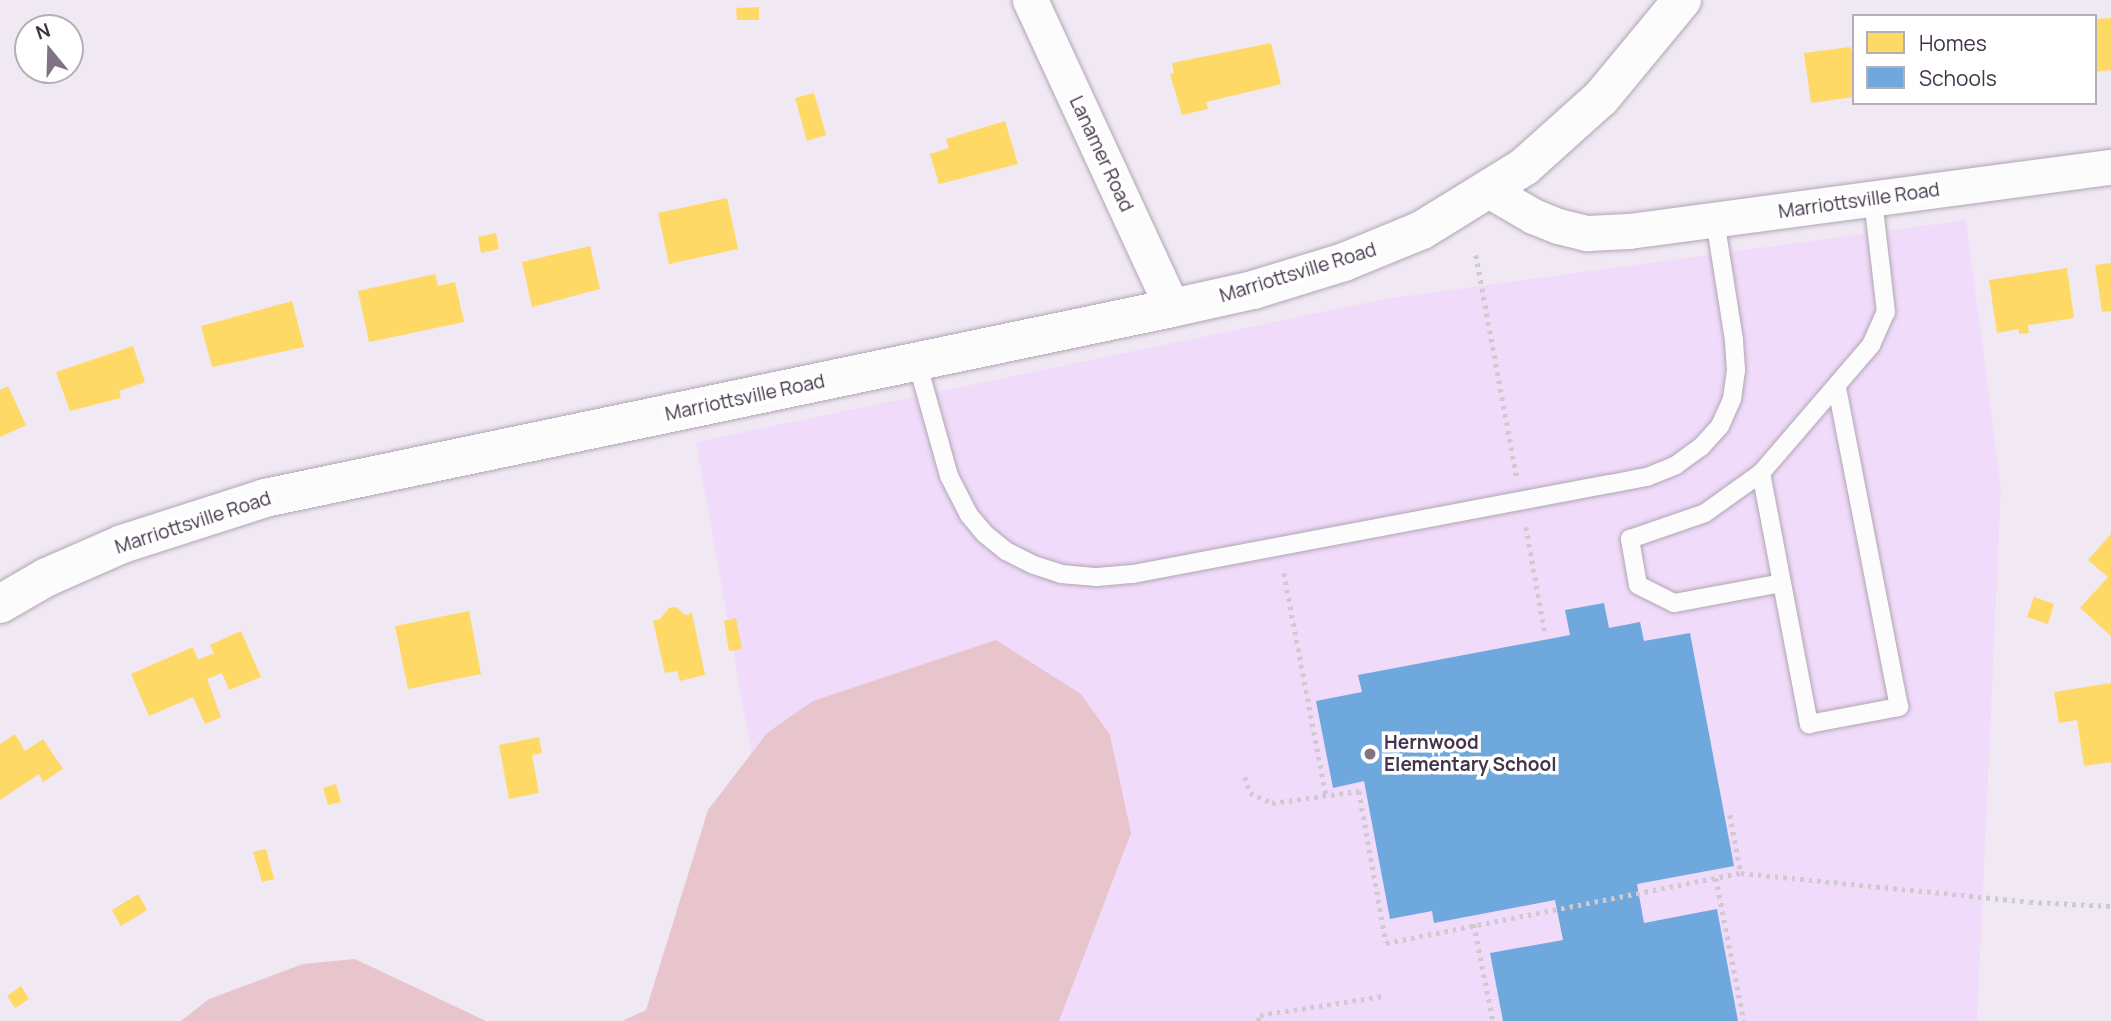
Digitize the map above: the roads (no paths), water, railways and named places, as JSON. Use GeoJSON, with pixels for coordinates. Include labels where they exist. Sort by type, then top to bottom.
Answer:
{"type":"FeatureCollection","features":[{"type":"Feature","properties":{"kind":"main road","name":"Marriottsville Road"},"geometry":{"type":"LineString","coordinates":[[0,604],[47,578],[122,544],[265,499],[1172,308],[1253,290],[1344,262],[1422,230],[1490,191],[1524,167],[1601,98],[1682,0]]}},
{"type":"Feature","properties":{"kind":"street","name":"Lanamer Road"},"geometry":{"type":"LineString","coordinates":[[1030,0],[1172,308]]}},
{"type":"Feature","properties":{"kind":"street","name":"Marriottsville Road"},"geometry":{"type":"LineString","coordinates":[[1490,191],[1533,216],[1587,233],[1629,232],[2111,167]]}},
{"type":"Feature","properties":{"kind":"lane"},"geometry":{"type":"LineString","coordinates":[[1782,583],[1674,603],[1637,584],[1630,539],[1705,513],[1761,473],[1871,345],[1886,312],[1873,199]]}},
{"type":"Feature","properties":{"kind":"lane"},"geometry":{"type":"LineString","coordinates":[[917,362],[948,476],[969,515],[985,534],[1006,551],[1034,565],[1061,574],[1097,577],[1133,574],[1610,485],[1647,477],[1676,465],[1701,447],[1720,426],[1732,399],[1736,370],[1734,340],[1715,220]]}},
{"type":"Feature","properties":{"kind":"lane"},"geometry":{"type":"LineString","coordinates":[[1761,473],[1810,724],[1899,707],[1837,387]]}},
{"type":"Feature","properties":{"kind":"place","name":"Hernwood Elementary School"},"geometry":{"type":"Point","coordinates":[1370,754]}}]}
